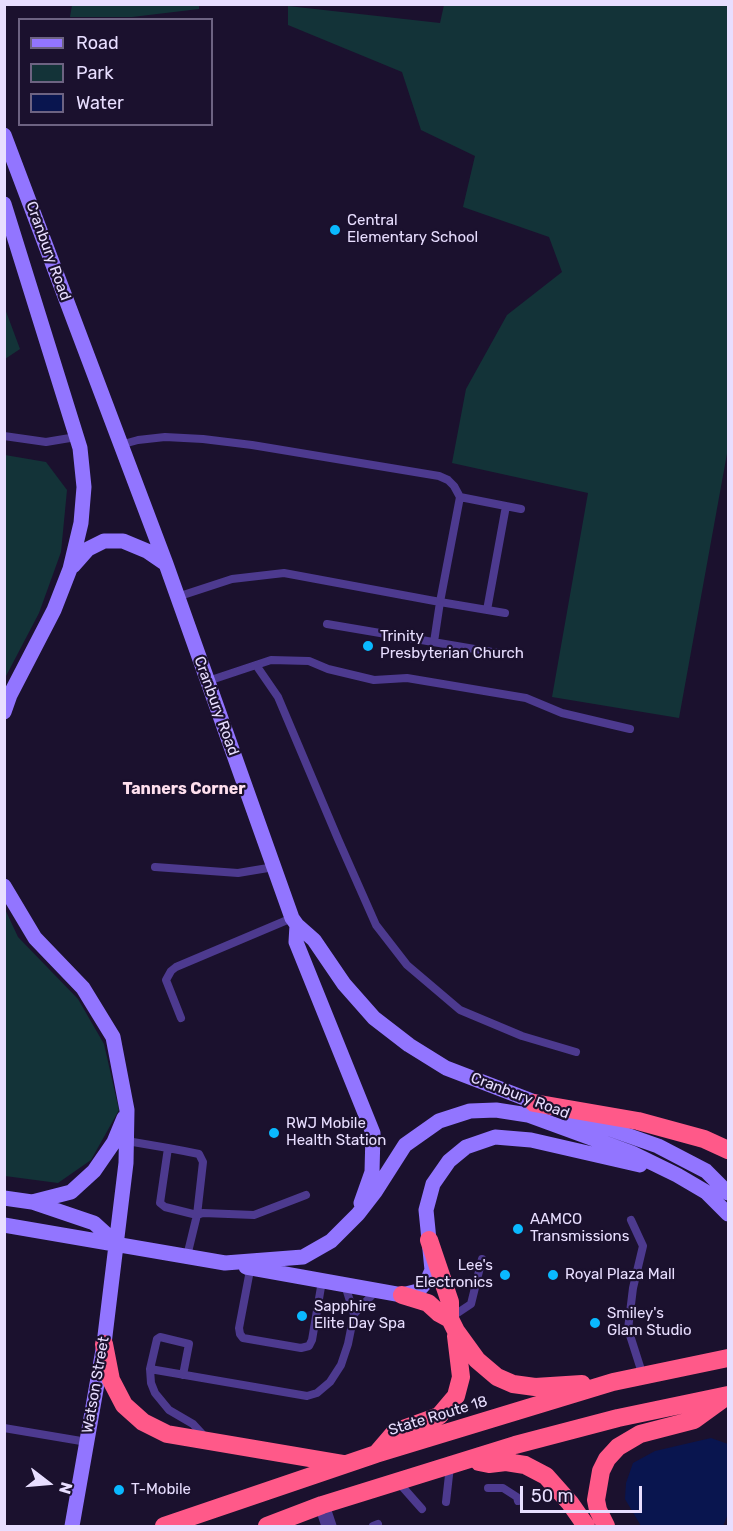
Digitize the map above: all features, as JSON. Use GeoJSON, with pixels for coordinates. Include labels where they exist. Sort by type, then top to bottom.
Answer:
{"type":"FeatureCollection","features":[{"type":"Feature","properties":{"kind":"highway"},"geometry":{"type":"LineString","coordinates":[[534,1103],[638,1121],[704,1139],[729,1150]]}},
{"type":"Feature","properties":{"kind":"highway"},"geometry":{"type":"LineString","coordinates":[[376,1454],[395,1432],[439,1416],[456,1396],[461,1377],[450,1302],[429,1240]]}},
{"type":"Feature","properties":{"kind":"highway"},"geometry":{"type":"LineString","coordinates":[[402,1295],[428,1303],[453,1325],[477,1360],[497,1377],[513,1384],[535,1387],[613,1382]]}},
{"type":"Feature","properties":{"kind":"highway"},"geometry":{"type":"LineString","coordinates":[[104,1344],[111,1380],[124,1405],[143,1422],[167,1434],[346,1465]]}},
{"type":"Feature","properties":{"kind":"highway","name":"State Route 18"},"geometry":{"type":"LineString","coordinates":[[164,1527],[376,1454],[613,1382],[709,1360],[729,1358]]}},
{"type":"Feature","properties":{"kind":"highway"},"geometry":{"type":"LineString","coordinates":[[267,1527],[322,1505],[468,1459],[618,1418],[729,1395]]}},
{"type":"Feature","properties":{"kind":"highway"},"geometry":{"type":"LineString","coordinates":[[606,1527],[596,1500],[601,1471],[607,1458],[618,1447],[640,1434],[694,1420],[729,1395]]}},
{"type":"Feature","properties":{"kind":"highway"},"geometry":{"type":"LineString","coordinates":[[468,1459],[489,1464],[506,1462],[525,1465],[536,1470],[546,1476],[570,1503],[586,1527]]}},
{"type":"Feature","properties":{"kind":"main road","name":"Cranbury Road"},"geometry":{"type":"LineString","coordinates":[[4,135],[166,564],[295,922],[314,940],[344,984],[374,1018],[409,1046],[446,1068],[534,1103],[658,1146],[706,1171],[729,1192]]}},
{"type":"Feature","properties":{"kind":"main road","name":"Cranbury Road"},"geometry":{"type":"LineString","coordinates":[[4,204],[80,448],[84,487],[81,523],[70,570],[54,609],[10,695],[4,712]]}},
{"type":"Feature","properties":{"kind":"main road"},"geometry":{"type":"LineString","coordinates":[[70,570],[88,549],[104,541],[123,541],[147,551],[166,564]]}},
{"type":"Feature","properties":{"kind":"main road"},"geometry":{"type":"LineString","coordinates":[[4,886],[35,938],[83,988],[113,1036],[127,1110],[127,1141],[116,1243]]}},
{"type":"Feature","properties":{"kind":"main road"},"geometry":{"type":"LineString","coordinates":[[295,922],[296,942],[373,1133],[372,1172],[358,1215]]}},
{"type":"Feature","properties":{"kind":"main road"},"geometry":{"type":"LineString","coordinates":[[32,1202],[71,1192],[94,1172],[114,1142],[127,1110]]}},
{"type":"Feature","properties":{"kind":"main road","name":"Cranbury Road"},"geometry":{"type":"LineString","coordinates":[[4,1225],[225,1263],[251,1264],[303,1257],[331,1241],[358,1215],[405,1145],[439,1121],[470,1111],[496,1110],[528,1115],[632,1153],[706,1192],[729,1214]]}},
{"type":"Feature","properties":{"kind":"main road"},"geometry":{"type":"LineString","coordinates":[[251,1264],[376,1291],[402,1295],[418,1291],[427,1281],[432,1270],[426,1210],[433,1184],[449,1161],[466,1146],[495,1137],[531,1140],[631,1162],[677,1175]]}},
{"type":"Feature","properties":{"kind":"main road"},"geometry":{"type":"LineString","coordinates":[[4,1198],[32,1202],[94,1223],[116,1243]]}},
{"type":"Feature","properties":{"kind":"main road","name":"Watson Street"},"geometry":{"type":"LineString","coordinates":[[72,1527],[104,1344],[116,1243]]}},
{"type":"Feature","properties":{"kind":"street"},"geometry":{"type":"LineString","coordinates":[[322,1505],[329,1527]]}},
{"type":"Feature","properties":{"kind":"lane"},"geometry":{"type":"LineString","coordinates":[[4,436],[46,442],[76,437]]}},
{"type":"Feature","properties":{"kind":"lane"},"geometry":{"type":"LineString","coordinates":[[120,446],[138,440],[165,437],[203,439],[439,476],[448,480],[460,497],[434,642]]}},
{"type":"Feature","properties":{"kind":"lane"},"geometry":{"type":"LineString","coordinates":[[460,497],[521,509]]}},
{"type":"Feature","properties":{"kind":"lane"},"geometry":{"type":"LineString","coordinates":[[487,610],[506,506]]}},
{"type":"Feature","properties":{"kind":"lane"},"geometry":{"type":"LineString","coordinates":[[177,597],[232,579],[284,573],[506,613]]}},
{"type":"Feature","properties":{"kind":"lane"},"geometry":{"type":"LineString","coordinates":[[327,624],[498,653]]}},
{"type":"Feature","properties":{"kind":"lane"},"geometry":{"type":"LineString","coordinates":[[208,681],[271,660],[309,661],[328,669],[374,680],[407,678],[526,698],[562,713],[630,729]]}},
{"type":"Feature","properties":{"kind":"lane"},"geometry":{"type":"LineString","coordinates":[[256,665],[278,697],[376,925],[407,965],[460,1010],[522,1036],[576,1052]]}},
{"type":"Feature","properties":{"kind":"lane"},"geometry":{"type":"LineString","coordinates":[[155,867],[238,873],[274,867]]}},
{"type":"Feature","properties":{"kind":"lane"},"geometry":{"type":"LineString","coordinates":[[181,1018],[166,980],[171,971],[186,963],[295,922]]}},
{"type":"Feature","properties":{"kind":"lane"},"geometry":{"type":"LineString","coordinates":[[127,1141],[199,1154],[202,1162],[197,1215],[187,1256]]}},
{"type":"Feature","properties":{"kind":"lane"},"geometry":{"type":"LineString","coordinates":[[168,1148],[160,1203],[165,1207],[197,1215],[203,1213],[254,1215],[306,1195]]}},
{"type":"Feature","properties":{"kind":"lane"},"geometry":{"type":"LineString","coordinates":[[631,1220],[643,1246],[633,1288],[628,1329],[644,1376]]}},
{"type":"Feature","properties":{"kind":"lane"},"geometry":{"type":"LineString","coordinates":[[453,1325],[471,1304],[482,1259]]}},
{"type":"Feature","properties":{"kind":"lane"},"geometry":{"type":"LineString","coordinates":[[251,1264],[239,1328],[243,1338],[301,1348],[309,1346],[322,1281]]}},
{"type":"Feature","properties":{"kind":"lane"},"geometry":{"type":"LineString","coordinates":[[345,1285],[354,1314]]}},
{"type":"Feature","properties":{"kind":"lane"},"geometry":{"type":"LineString","coordinates":[[150,1369],[307,1396],[317,1393],[330,1382],[341,1365],[354,1314],[376,1291]]}},
{"type":"Feature","properties":{"kind":"lane"},"geometry":{"type":"LineString","coordinates":[[183,1374],[189,1344],[160,1337],[155,1342],[150,1369],[151,1383],[155,1393],[169,1410],[193,1424],[209,1441]]}},
{"type":"Feature","properties":{"kind":"lane"},"geometry":{"type":"LineString","coordinates":[[4,1428],[87,1442]]}},
{"type":"Feature","properties":{"kind":"lane"},"geometry":{"type":"LineString","coordinates":[[446,1502],[450,1465]]}},
{"type":"Feature","properties":{"kind":"lane"},"geometry":{"type":"LineString","coordinates":[[399,1482],[422,1509]]}},
{"type":"Feature","properties":{"kind":"lane"},"geometry":{"type":"LineString","coordinates":[[488,1488],[503,1488],[517,1497],[518,1501]]}},
{"type":"Feature","properties":{"kind":"green space"},"geometry":{"type":"Polygon","coordinates":[[[72,4],[199,5],[199,9],[132,17],[70,17],[72,4]]]}},
{"type":"Feature","properties":{"kind":"green space"},"geometry":{"type":"Polygon","coordinates":[[[444,5],[728,5],[728,448],[679,718],[552,697],[588,493],[452,463],[466,389],[507,315],[562,272],[549,237],[463,207],[475,156],[421,130],[402,72],[288,25],[288,6],[440,23],[444,5]]]}},
{"type":"Feature","properties":{"kind":"green space"},"geometry":{"type":"Polygon","coordinates":[[[4,306],[20,349],[5,359],[4,359],[4,306]]]}},
{"type":"Feature","properties":{"kind":"green space"},"geometry":{"type":"Polygon","coordinates":[[[5,455],[46,462],[67,490],[61,552],[39,613],[5,678],[5,455]]]}},
{"type":"Feature","properties":{"kind":"green space"},"geometry":{"type":"Polygon","coordinates":[[[4,907],[18,937],[78,999],[104,1044],[119,1110],[91,1160],[58,1183],[5,1176],[4,907]]]}},
{"type":"Feature","properties":{"kind":"water"},"geometry":{"type":"Polygon","coordinates":[[[711,1438],[728,1444],[728,1514],[723,1526],[641,1526],[625,1499],[626,1483],[633,1463],[655,1451],[711,1438]]]}},
{"type":"Feature","properties":{"kind":"place","name":"Central Elementary School"},"geometry":{"type":"Point","coordinates":[335,230]}},
{"type":"Feature","properties":{"kind":"place","name":"Trinity Presbyterian Church"},"geometry":{"type":"Point","coordinates":[368,646]}},
{"type":"Feature","properties":{"kind":"place","name":"RWJ Mobile Health Station"},"geometry":{"type":"Point","coordinates":[274,1133]}},
{"type":"Feature","properties":{"kind":"place","name":"AAMCO Transmissions"},"geometry":{"type":"Point","coordinates":[518,1229]}},
{"type":"Feature","properties":{"kind":"place","name":"Lee's Electronics"},"geometry":{"type":"Point","coordinates":[505,1275]}},
{"type":"Feature","properties":{"kind":"place","name":"Royal Plaza Mall"},"geometry":{"type":"Point","coordinates":[553,1275]}},
{"type":"Feature","properties":{"kind":"place","name":"Sapphire Elite Day Spa"},"geometry":{"type":"Point","coordinates":[302,1316]}},
{"type":"Feature","properties":{"kind":"place","name":"Smiley's Glam Studio"},"geometry":{"type":"Point","coordinates":[595,1323]}},
{"type":"Feature","properties":{"kind":"place","name":"T-Mobile"},"geometry":{"type":"Point","coordinates":[119,1490]}},
{"type":"Feature","properties":{"kind":"district","name":"Tanners Corner"},"geometry":{"type":"Point","coordinates":[184,789]}}]}
